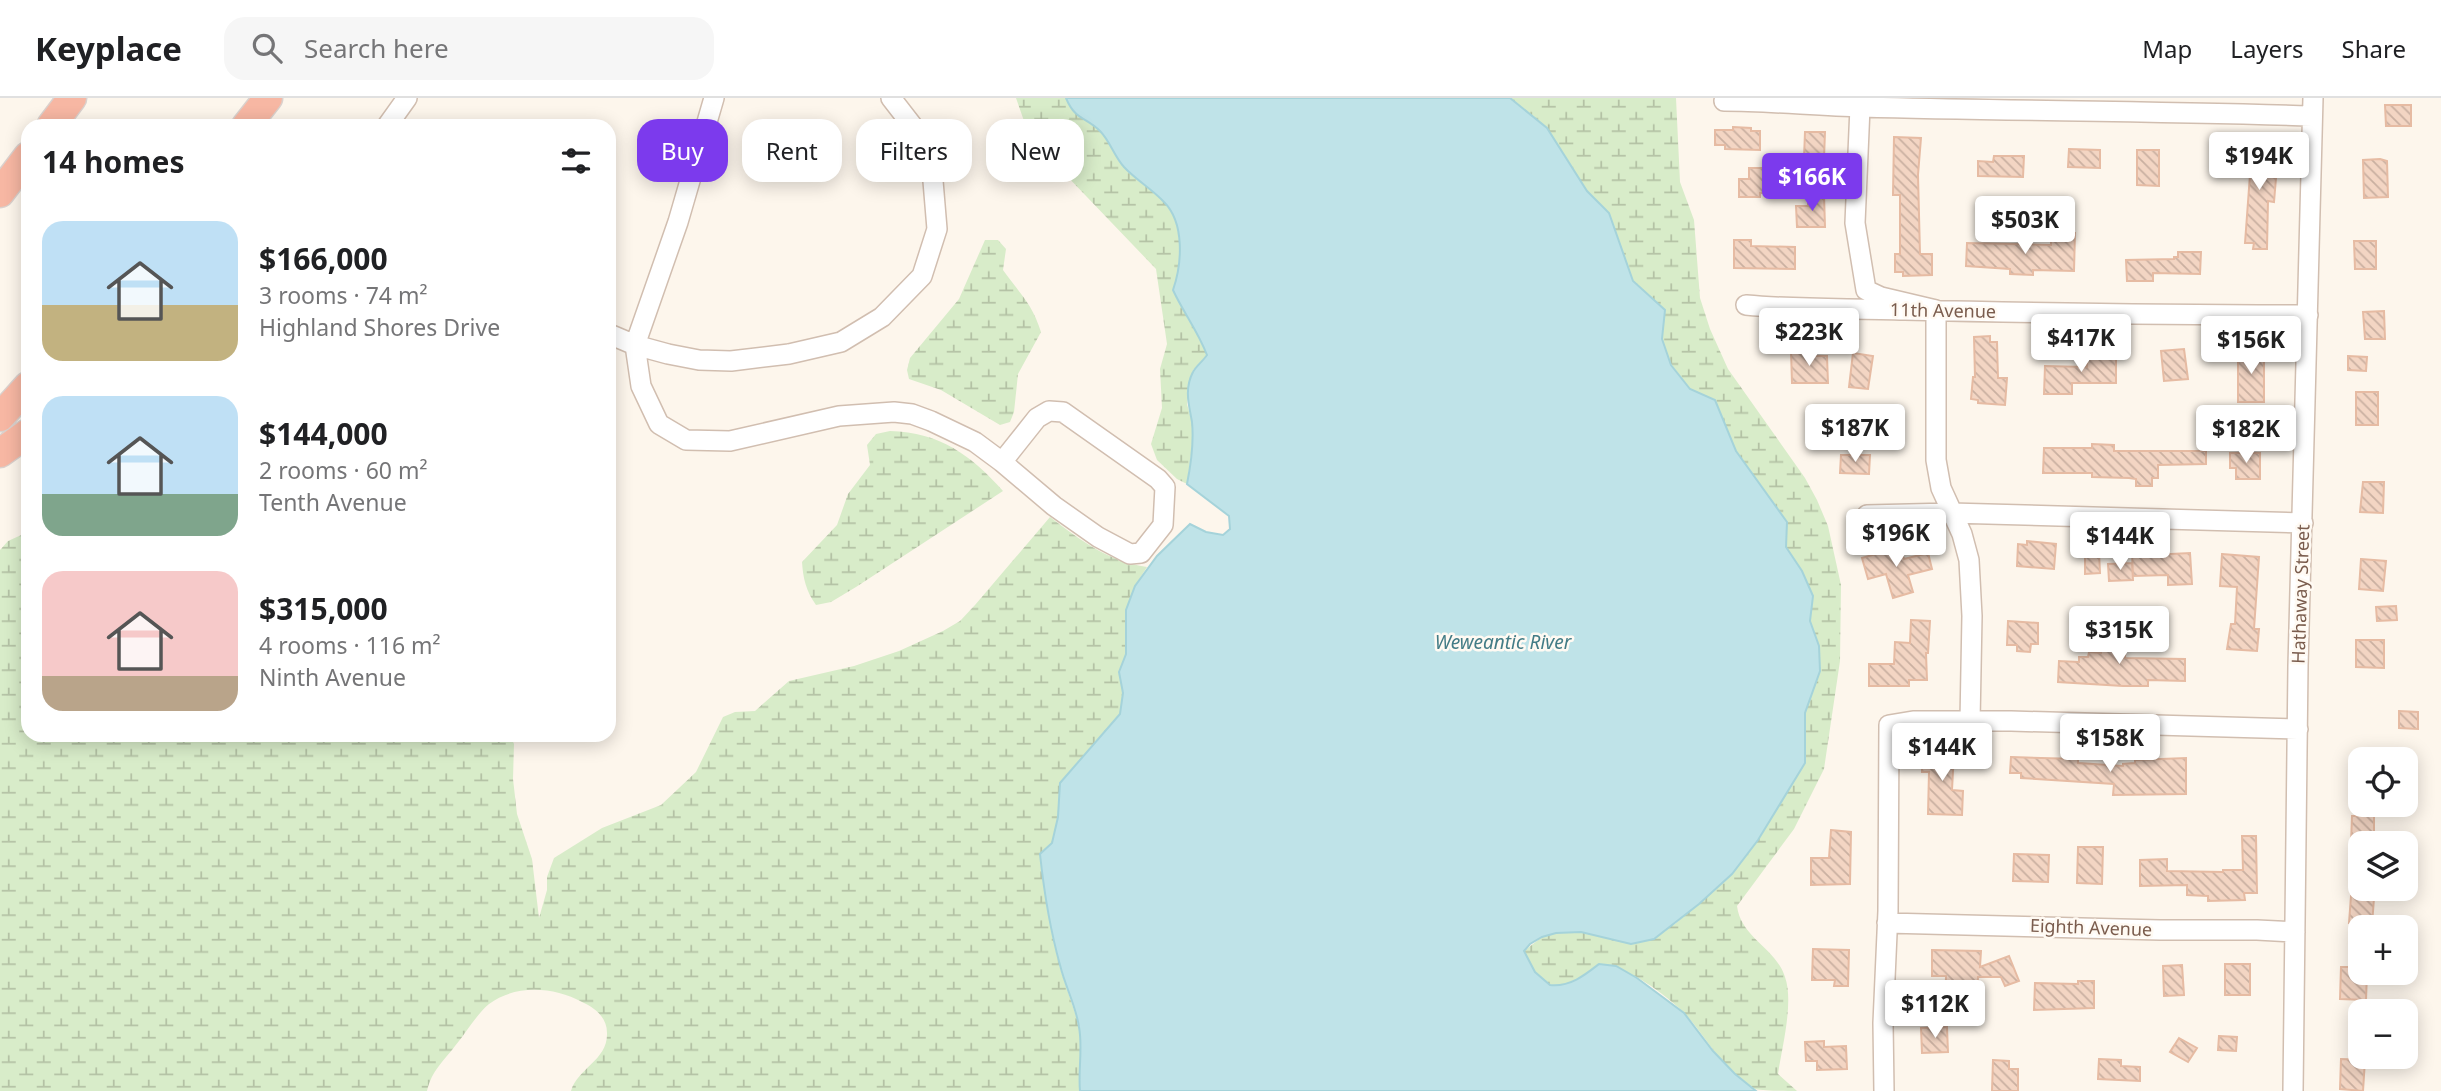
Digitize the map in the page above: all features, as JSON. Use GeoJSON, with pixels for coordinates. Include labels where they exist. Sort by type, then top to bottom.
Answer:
{"type":"FeatureCollection","features":[{"type":"Feature","properties":{"kind":"highway"},"geometry":{"type":"LineString","coordinates":[[56,119],[72,98]]}},
{"type":"Feature","properties":{"kind":"highway"},"geometry":{"type":"LineString","coordinates":[[252,119],[268,98]]}},
{"type":"Feature","properties":{"kind":"highway"},"geometry":{"type":"LineString","coordinates":[[0,193],[21,165]]}},
{"type":"Feature","properties":{"kind":"highway"},"geometry":{"type":"LineString","coordinates":[[0,417],[21,394]]}},
{"type":"Feature","properties":{"kind":"highway"},"geometry":{"type":"LineString","coordinates":[[0,453],[21,438]]}},
{"type":"Feature","properties":{"kind":"street"},"geometry":{"type":"LineString","coordinates":[[392,119],[408,98]]}},
{"type":"Feature","properties":{"kind":"street"},"geometry":{"type":"LineString","coordinates":[[714,98],[678,222],[635,345],[641,386],[659,424],[686,440],[730,441],[839,416],[894,412],[912,414],[975,442],[1002,461],[1054,506],[1098,537],[1130,554],[1141,553],[1163,525],[1165,487],[1158,479],[1063,412],[1049,411],[1037,418],[1002,461]]}},
{"type":"Feature","properties":{"kind":"street"},"geometry":{"type":"LineString","coordinates":[[616,337],[635,345],[699,360],[731,361],[789,354],[841,342],[882,317],[922,276],[937,229],[933,181],[922,138],[891,98]]}},
{"type":"Feature","properties":{"kind":"street"},"geometry":{"type":"LineString","coordinates":[[1724,101],[1812,101],[1860,107],[2137,110],[2313,107]]}},
{"type":"Feature","properties":{"kind":"street"},"geometry":{"type":"LineString","coordinates":[[1860,107],[1855,223],[1867,290],[1881,297],[1936,310],[1936,460],[1941,488],[1962,534],[1969,560],[1972,596],[1970,721]]}},
{"type":"Feature","properties":{"kind":"street","name":"Hathaway Street"},"geometry":{"type":"LineString","coordinates":[[2293,1091],[2298,729],[2313,107]]}},
{"type":"Feature","properties":{"kind":"street","name":"11th Avenue"},"geometry":{"type":"LineString","coordinates":[[1746,305],[1785,309],[2104,315],[2308,315]]}},
{"type":"Feature","properties":{"kind":"street"},"geometry":{"type":"LineString","coordinates":[[1867,515],[1951,513],[2303,523]]}},
{"type":"Feature","properties":{"kind":"street"},"geometry":{"type":"LineString","coordinates":[[1884,1091],[1889,725],[1913,721],[1970,721],[2298,729]]}},
{"type":"Feature","properties":{"kind":"street","name":"Eighth Avenue"},"geometry":{"type":"LineString","coordinates":[[1887,923],[2295,932]]}},
{"type":"Feature","properties":{"kind":"green space"},"geometry":{"type":"Polygon","coordinates":[[[1016,98],[1066,98],[1077,114],[1095,126],[1103,135],[1124,167],[1164,202],[1176,221],[1180,256],[1173,290],[1207,355],[1193,370],[1187,404],[1192,422],[1192,447],[1187,484],[1177,479],[1157,460],[1151,444],[1162,408],[1160,369],[1167,344],[1156,269],[1073,182],[1084,182],[1084,119],[1023,119],[1016,98]]]}},
{"type":"Feature","properties":{"kind":"green space"},"geometry":{"type":"Polygon","coordinates":[[[1510,98],[1676,98],[1680,182],[1694,220],[1700,298],[1710,329],[1728,369],[1805,478],[1828,526],[1841,585],[1840,661],[1824,769],[1794,829],[1737,906],[1745,927],[1774,958],[1785,977],[1788,1012],[1778,1074],[1797,1091],[1755,1089],[1744,1082],[1725,1065],[1678,1007],[1633,975],[1609,965],[1599,964],[1570,982],[1550,985],[1535,972],[1524,951],[1542,937],[1556,933],[1581,932],[1631,944],[1675,924],[1732,874],[1758,840],[1805,763],[1805,713],[1820,671],[1819,646],[1810,621],[1813,596],[1802,571],[1786,547],[1787,522],[1736,451],[1715,400],[1690,389],[1671,364],[1662,339],[1665,310],[1633,281],[1609,213],[1587,191],[1547,128],[1510,98]]]}},
{"type":"Feature","properties":{"kind":"green space"},"geometry":{"type":"Polygon","coordinates":[[[985,240],[998,240],[1006,249],[1003,270],[1030,306],[1041,332],[1018,374],[1014,412],[1010,422],[1000,425],[941,390],[909,379],[907,370],[910,358],[959,299],[985,240]]]}},
{"type":"Feature","properties":{"kind":"green space"},"geometry":{"type":"Polygon","coordinates":[[[890,431],[924,436],[954,448],[979,467],[1003,491],[856,587],[831,602],[816,605],[806,584],[802,562],[837,525],[848,494],[870,465],[867,445],[876,434],[890,431]]]}},
{"type":"Feature","properties":{"kind":"green space"},"geometry":{"type":"Polygon","coordinates":[[[1050,517],[1084,542],[1108,555],[1147,567],[1135,586],[1126,610],[1126,654],[1119,672],[1123,693],[1120,715],[1089,751],[1058,817],[1045,896],[1060,968],[1079,1025],[1080,1091],[571,1091],[580,1076],[603,1050],[607,1033],[605,1022],[596,1010],[582,1002],[559,993],[535,990],[511,993],[484,1008],[438,1067],[427,1091],[0,1091],[0,550],[8,541],[21,535],[21,742],[513,742],[513,779],[517,814],[532,859],[539,918],[547,890],[547,877],[554,858],[602,828],[661,805],[696,772],[723,717],[735,712],[755,711],[789,681],[854,666],[899,651],[960,621],[1050,517]]]}},
{"type":"Feature","properties":{"kind":"water","name":"Weweantic River"},"geometry":{"type":"Polygon","coordinates":[[[1066,98],[1510,98],[1547,128],[1587,191],[1609,213],[1633,281],[1665,310],[1662,339],[1671,365],[1690,389],[1715,400],[1736,451],[1787,522],[1786,547],[1802,571],[1813,596],[1810,621],[1819,646],[1820,671],[1805,713],[1805,763],[1758,840],[1732,874],[1654,939],[1631,944],[1581,932],[1556,933],[1542,937],[1524,951],[1535,972],[1550,985],[1571,982],[1599,964],[1616,966],[1637,978],[1684,1013],[1713,1051],[1756,1091],[1080,1091],[1079,1027],[1053,938],[1040,854],[1052,843],[1058,817],[1060,783],[1120,714],[1123,693],[1119,672],[1126,654],[1126,610],[1135,586],[1157,556],[1190,524],[1206,532],[1223,535],[1230,529],[1229,516],[1187,484],[1193,437],[1188,397],[1190,378],[1207,355],[1173,290],[1180,256],[1176,221],[1164,202],[1124,167],[1103,135],[1077,114],[1066,98]]]}},
{"type":"Feature","properties":{"kind":"building"},"geometry":{"type":"Polygon","coordinates":[[[2385,105],[2411,105],[2411,126],[2386,126],[2385,105]]]}},
{"type":"Feature","properties":{"kind":"building"},"geometry":{"type":"Polygon","coordinates":[[[1733,127],[1760,131],[1760,150],[1725,149],[1725,145],[1715,145],[1715,130],[1733,130],[1733,127]]]}},
{"type":"Feature","properties":{"kind":"building"},"geometry":{"type":"Polygon","coordinates":[[[1805,132],[1825,132],[1824,158],[1804,158],[1805,132]]]}},
{"type":"Feature","properties":{"kind":"building"},"geometry":{"type":"Polygon","coordinates":[[[1894,137],[1921,138],[1918,175],[1920,254],[1932,254],[1932,275],[1903,276],[1903,272],[1895,272],[1895,254],[1900,254],[1900,195],[1893,195],[1894,137]]]}},
{"type":"Feature","properties":{"kind":"building"},"geometry":{"type":"Polygon","coordinates":[[[2244,143],[2273,144],[2272,177],[2276,178],[2274,202],[2268,201],[2267,249],[2253,249],[2254,243],[2245,243],[2251,161],[2243,160],[2244,143]]]}},
{"type":"Feature","properties":{"kind":"building"},"geometry":{"type":"Polygon","coordinates":[[[2069,149],[2100,150],[2100,168],[2068,167],[2069,149]]]}},
{"type":"Feature","properties":{"kind":"building"},"geometry":{"type":"Polygon","coordinates":[[[2137,150],[2159,150],[2159,186],[2137,185],[2137,150]]]}},
{"type":"Feature","properties":{"kind":"building"},"geometry":{"type":"Polygon","coordinates":[[[1994,156],[2024,156],[2023,177],[1978,176],[1978,161],[1993,162],[1994,156]]]}},
{"type":"Feature","properties":{"kind":"building"},"geometry":{"type":"Polygon","coordinates":[[[2363,160],[2387,161],[2388,197],[2364,198],[2363,160]]]}},
{"type":"Feature","properties":{"kind":"building"},"geometry":{"type":"Polygon","coordinates":[[[1749,168],[1774,168],[1774,193],[1760,193],[1760,197],[1739,197],[1739,179],[1749,179],[1749,168]]]}},
{"type":"Feature","properties":{"kind":"building"},"geometry":{"type":"Polygon","coordinates":[[[1808,195],[1824,195],[1825,227],[1797,227],[1796,206],[1808,206],[1808,195]]]}},
{"type":"Feature","properties":{"kind":"building"},"geometry":{"type":"Polygon","coordinates":[[[2051,232],[2075,233],[2074,271],[2033,270],[2033,275],[2010,274],[2010,269],[1966,266],[1967,243],[2051,245],[2051,232]]]}},
{"type":"Feature","properties":{"kind":"building"},"geometry":{"type":"Polygon","coordinates":[[[1734,240],[1751,240],[1751,246],[1795,247],[1795,269],[1734,268],[1734,240]]]}},
{"type":"Feature","properties":{"kind":"building"},"geometry":{"type":"Polygon","coordinates":[[[2354,241],[2376,241],[2376,269],[2355,269],[2354,241]]]}},
{"type":"Feature","properties":{"kind":"building"},"geometry":{"type":"Polygon","coordinates":[[[2178,252],[2201,252],[2200,274],[2153,273],[2153,281],[2127,281],[2126,260],[2174,259],[2178,257],[2178,252]]]}},
{"type":"Feature","properties":{"kind":"building"},"geometry":{"type":"Polygon","coordinates":[[[2384,311],[2385,339],[2365,339],[2363,312],[2384,311]]]}},
{"type":"Feature","properties":{"kind":"building"},"geometry":{"type":"Polygon","coordinates":[[[1990,336],[1990,342],[1997,342],[1998,378],[2007,378],[2005,405],[1978,403],[1978,400],[1971,399],[1975,377],[1974,337],[1990,336]]]}},
{"type":"Feature","properties":{"kind":"building"},"geometry":{"type":"Polygon","coordinates":[[[2184,349],[2188,379],[2164,381],[2161,351],[2184,349]]]}},
{"type":"Feature","properties":{"kind":"building"},"geometry":{"type":"Polygon","coordinates":[[[2238,350],[2264,351],[2264,402],[2238,402],[2238,350]]]}},
{"type":"Feature","properties":{"kind":"building"},"geometry":{"type":"Polygon","coordinates":[[[1791,351],[1814,351],[1814,356],[1827,356],[1828,383],[1792,383],[1791,351]]]}},
{"type":"Feature","properties":{"kind":"building"},"geometry":{"type":"Polygon","coordinates":[[[1853,353],[1873,356],[1868,389],[1849,387],[1853,353]]]}},
{"type":"Feature","properties":{"kind":"building"},"geometry":{"type":"Polygon","coordinates":[[[2087,353],[2116,354],[2116,383],[2072,383],[2072,394],[2044,394],[2045,366],[2087,367],[2087,353]]]}},
{"type":"Feature","properties":{"kind":"building"},"geometry":{"type":"Polygon","coordinates":[[[2348,356],[2367,357],[2366,371],[2348,370],[2348,356]]]}},
{"type":"Feature","properties":{"kind":"building"},"geometry":{"type":"Polygon","coordinates":[[[2356,392],[2378,392],[2378,425],[2356,425],[2356,392]]]}},
{"type":"Feature","properties":{"kind":"building"},"geometry":{"type":"Polygon","coordinates":[[[2092,444],[2114,445],[2114,451],[2206,451],[2206,464],[2158,465],[2158,478],[2152,478],[2152,486],[2136,486],[2136,479],[2092,477],[2092,473],[2043,473],[2044,448],[2092,448],[2092,444]]]}},
{"type":"Feature","properties":{"kind":"building"},"geometry":{"type":"Polygon","coordinates":[[[2230,453],[2260,453],[2260,479],[2236,479],[2236,468],[2230,468],[2230,453]]]}},
{"type":"Feature","properties":{"kind":"building"},"geometry":{"type":"Polygon","coordinates":[[[1841,455],[1870,455],[1869,474],[1840,473],[1841,455]]]}},
{"type":"Feature","properties":{"kind":"building"},"geometry":{"type":"Polygon","coordinates":[[[2363,482],[2384,482],[2383,513],[2360,512],[2363,482]]]}},
{"type":"Feature","properties":{"kind":"building"},"geometry":{"type":"Polygon","coordinates":[[[2027,541],[2056,544],[2054,569],[2017,566],[2018,544],[2027,545],[2027,541]]]}},
{"type":"Feature","properties":{"kind":"building"},"geometry":{"type":"Polygon","coordinates":[[[1900,547],[1904,559],[1928,553],[1932,569],[1908,575],[1913,592],[1893,598],[1886,574],[1868,579],[1862,558],[1900,547]]]}},
{"type":"Feature","properties":{"kind":"building"},"geometry":{"type":"Polygon","coordinates":[[[2149,551],[2150,555],[2190,553],[2192,584],[2168,585],[2168,575],[2133,576],[2132,552],[2149,551]]]}},
{"type":"Feature","properties":{"kind":"building"},"geometry":{"type":"Polygon","coordinates":[[[2099,552],[2100,573],[2085,574],[2085,553],[2099,552]]]}},
{"type":"Feature","properties":{"kind":"building"},"geometry":{"type":"Polygon","coordinates":[[[2222,554],[2259,557],[2254,629],[2259,629],[2257,651],[2227,649],[2231,624],[2235,624],[2237,587],[2220,586],[2222,554]]]}},
{"type":"Feature","properties":{"kind":"building"},"geometry":{"type":"Polygon","coordinates":[[[2361,559],[2386,561],[2383,591],[2359,589],[2361,559]]]}},
{"type":"Feature","properties":{"kind":"building"},"geometry":{"type":"Polygon","coordinates":[[[2132,563],[2133,580],[2109,581],[2108,564],[2132,563]]]}},
{"type":"Feature","properties":{"kind":"building"},"geometry":{"type":"Polygon","coordinates":[[[2396,606],[2397,620],[2377,621],[2376,607],[2396,606]]]}},
{"type":"Feature","properties":{"kind":"building"},"geometry":{"type":"Polygon","coordinates":[[[1911,620],[1930,621],[1926,653],[1927,680],[1909,680],[1909,686],[1869,686],[1869,664],[1894,664],[1895,642],[1910,643],[1911,620]]]}},
{"type":"Feature","properties":{"kind":"building"},"geometry":{"type":"Polygon","coordinates":[[[2008,621],[2038,623],[2038,644],[2031,644],[2030,652],[2017,651],[2017,645],[2007,645],[2008,621]]]}},
{"type":"Feature","properties":{"kind":"building"},"geometry":{"type":"Polygon","coordinates":[[[2102,629],[2126,632],[2125,658],[2185,659],[2185,681],[2148,680],[2148,686],[2058,682],[2059,661],[2079,662],[2079,657],[2088,657],[2089,652],[2101,653],[2102,629]]]}},
{"type":"Feature","properties":{"kind":"building"},"geometry":{"type":"Polygon","coordinates":[[[2356,640],[2384,640],[2384,668],[2356,667],[2356,640]]]}},
{"type":"Feature","properties":{"kind":"building"},"geometry":{"type":"Polygon","coordinates":[[[2399,711],[2418,712],[2418,729],[2399,728],[2399,711]]]}},
{"type":"Feature","properties":{"kind":"building"},"geometry":{"type":"Polygon","coordinates":[[[1922,750],[1954,752],[1952,790],[1963,791],[1962,815],[1928,814],[1929,772],[1922,772],[1922,750]]]}},
{"type":"Feature","properties":{"kind":"building"},"geometry":{"type":"Polygon","coordinates":[[[2011,757],[2078,759],[2078,763],[2123,766],[2135,763],[2135,760],[2186,758],[2186,794],[2113,795],[2114,784],[2021,778],[2021,773],[2010,773],[2011,757]]]}},
{"type":"Feature","properties":{"kind":"building"},"geometry":{"type":"Polygon","coordinates":[[[2352,817],[2374,817],[2374,831],[2351,831],[2352,817]]]}},
{"type":"Feature","properties":{"kind":"building"},"geometry":{"type":"Polygon","coordinates":[[[1831,830],[1851,832],[1850,884],[1811,885],[1811,858],[1829,858],[1831,830]]]}},
{"type":"Feature","properties":{"kind":"building"},"geometry":{"type":"Polygon","coordinates":[[[2242,836],[2256,836],[2257,893],[2244,893],[2245,900],[2208,901],[2208,896],[2187,895],[2187,885],[2140,886],[2140,860],[2167,859],[2167,871],[2243,870],[2242,836]]]}},
{"type":"Feature","properties":{"kind":"building"},"geometry":{"type":"Polygon","coordinates":[[[2078,847],[2103,847],[2102,884],[2077,883],[2078,847]]]}},
{"type":"Feature","properties":{"kind":"building"},"geometry":{"type":"Polygon","coordinates":[[[2014,854],[2049,855],[2048,882],[2013,881],[2014,854]]]}},
{"type":"Feature","properties":{"kind":"building"},"geometry":{"type":"Polygon","coordinates":[[[2351,901],[2374,901],[2373,915],[2350,915],[2351,901]]]}},
{"type":"Feature","properties":{"kind":"building"},"geometry":{"type":"Polygon","coordinates":[[[1813,949],[1849,950],[1848,986],[1834,986],[1835,980],[1812,980],[1813,949]]]}},
{"type":"Feature","properties":{"kind":"building"},"geometry":{"type":"Polygon","coordinates":[[[1932,950],[1981,951],[1980,967],[2009,956],[2019,981],[2005,986],[2001,977],[1978,977],[1977,1013],[1945,1012],[1946,976],[1932,976],[1932,950]]]}},
{"type":"Feature","properties":{"kind":"building"},"geometry":{"type":"Polygon","coordinates":[[[2225,964],[2250,964],[2250,995],[2225,995],[2225,964]]]}},
{"type":"Feature","properties":{"kind":"building"},"geometry":{"type":"Polygon","coordinates":[[[2182,965],[2184,995],[2164,996],[2163,966],[2182,965]]]}},
{"type":"Feature","properties":{"kind":"building"},"geometry":{"type":"Polygon","coordinates":[[[2341,967],[2348,967],[2348,985],[2367,985],[2366,999],[2340,999],[2341,967]]]}},
{"type":"Feature","properties":{"kind":"building"},"geometry":{"type":"Polygon","coordinates":[[[2078,981],[2094,981],[2094,1008],[2034,1010],[2035,983],[2078,984],[2078,981]]]}},
{"type":"Feature","properties":{"kind":"building"},"geometry":{"type":"Polygon","coordinates":[[[1947,1027],[1948,1052],[1922,1053],[1921,1028],[1947,1027]]]}},
{"type":"Feature","properties":{"kind":"building"},"geometry":{"type":"Polygon","coordinates":[[[2219,1036],[2237,1037],[2236,1051],[2218,1050],[2219,1036]]]}},
{"type":"Feature","properties":{"kind":"building"},"geometry":{"type":"Polygon","coordinates":[[[2179,1038],[2197,1048],[2188,1062],[2170,1052],[2179,1038]]]}},
{"type":"Feature","properties":{"kind":"building"},"geometry":{"type":"Polygon","coordinates":[[[1824,1041],[1824,1047],[1846,1046],[1847,1069],[1817,1070],[1817,1061],[1806,1061],[1805,1042],[1824,1041]]]}},
{"type":"Feature","properties":{"kind":"building"},"geometry":{"type":"Polygon","coordinates":[[[2099,1059],[2121,1060],[2121,1066],[2140,1067],[2140,1081],[2098,1079],[2099,1059]]]}},
{"type":"Feature","properties":{"kind":"building"},"geometry":{"type":"Polygon","coordinates":[[[2341,1059],[2348,1059],[2348,1069],[2364,1069],[2363,1091],[2340,1089],[2341,1059]]]}},
{"type":"Feature","properties":{"kind":"building"},"geometry":{"type":"Polygon","coordinates":[[[1993,1060],[2009,1061],[2009,1069],[2018,1069],[2018,1091],[1992,1091],[1993,1060]]]}}]}
